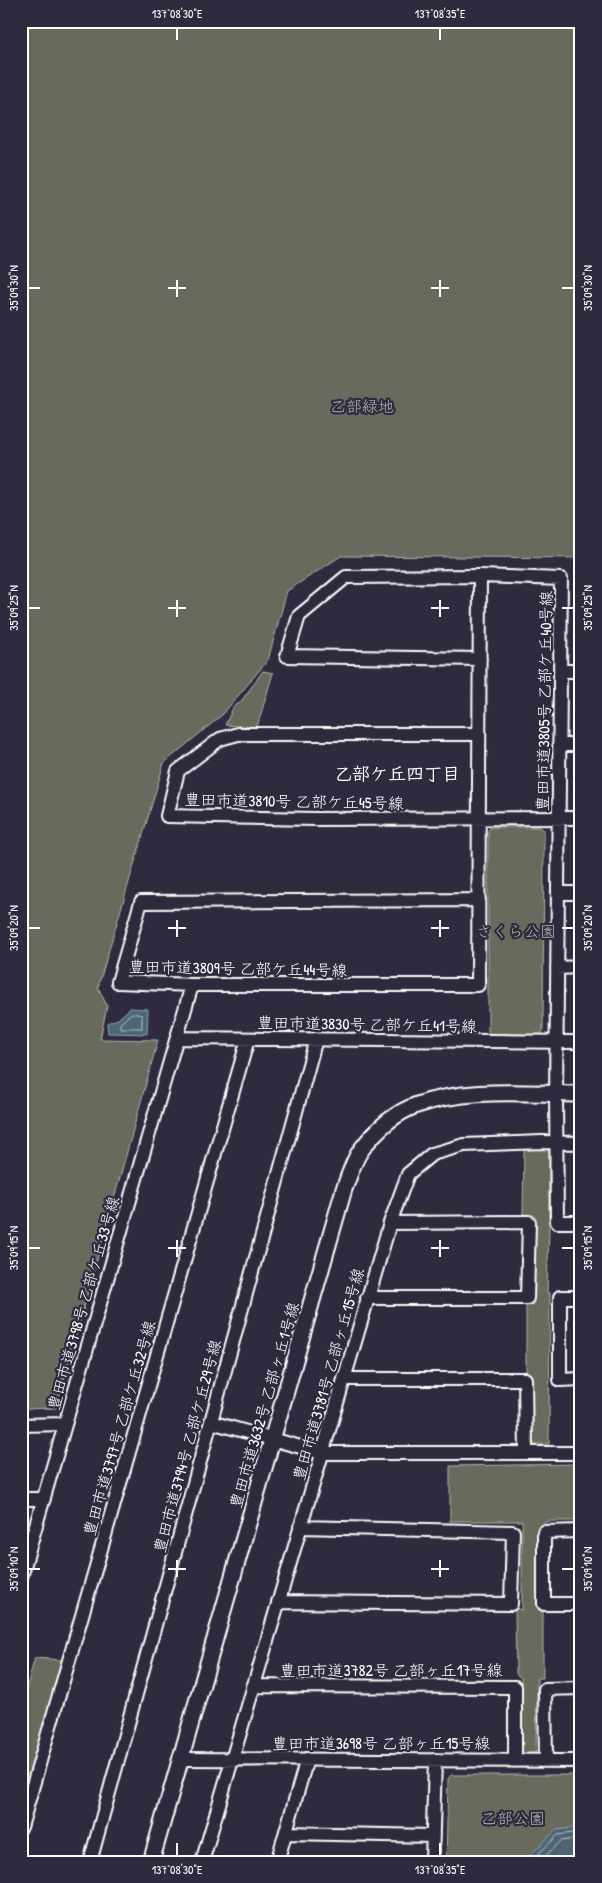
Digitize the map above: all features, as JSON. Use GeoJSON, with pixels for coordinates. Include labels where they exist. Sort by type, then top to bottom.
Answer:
{"type":"FeatureCollection","features":[{"type":"Feature","properties":{"kind":"street"},"geometry":{"type":"LineString","coordinates":[[479,900],[480,576]]}},
{"type":"Feature","properties":{"kind":"street","name":"豊田市道3805号 乙部ケ丘40号線"},"geometry":{"type":"LineString","coordinates":[[480,658],[287,656],[299,616],[346,577],[480,576],[561,579],[556,1094],[557,1222],[581,1222]]}},
{"type":"Feature","properties":{"kind":"street"},"geometry":{"type":"LineString","coordinates":[[560,671],[581,671]]}},
{"type":"Feature","properties":{"kind":"street","name":"豊田市道3810号 乙部ケ丘45号線"},"geometry":{"type":"LineString","coordinates":[[479,734],[238,734],[220,739],[178,771],[167,816],[479,819]]}},
{"type":"Feature","properties":{"kind":"street"},"geometry":{"type":"LineString","coordinates":[[560,745],[581,745]]}},
{"type":"Feature","properties":{"kind":"street"},"geometry":{"type":"LineString","coordinates":[[479,819],[581,818]]}},
{"type":"Feature","properties":{"kind":"street"},"geometry":{"type":"LineString","coordinates":[[558,893],[581,893]]}},
{"type":"Feature","properties":{"kind":"street","name":"豊田市道3809号 乙部ケ丘44号線"},"geometry":{"type":"LineString","coordinates":[[479,900],[478,985],[192,985],[118,982],[141,902],[479,900]]}},
{"type":"Feature","properties":{"kind":"street"},"geometry":{"type":"LineString","coordinates":[[557,968],[581,968]]}},
{"type":"Feature","properties":{"kind":"street","name":"豊田市道3798号 乙部ケ丘33号線"},"geometry":{"type":"LineString","coordinates":[[21,1576],[192,985]]}},
{"type":"Feature","properties":{"kind":"street","name":"豊田市道3830号 乙部ケ丘41号線"},"geometry":{"type":"LineString","coordinates":[[177,1038],[581,1042]]}},
{"type":"Feature","properties":{"kind":"street","name":"豊田市道3797号 乙部ケ丘32号線"},"geometry":{"type":"LineString","coordinates":[[21,1827],[248,1039]]}},
{"type":"Feature","properties":{"kind":"street","name":"豊田市道3794号 乙部ケ丘29号線"},"geometry":{"type":"LineString","coordinates":[[90,1862],[316,1039]]}},
{"type":"Feature","properties":{"kind":"street","name":"豊田市道3632号 乙部ヶ丘1号線"},"geometry":{"type":"LineString","coordinates":[[151,1862],[344,1189],[359,1152],[381,1126],[398,1114],[416,1105],[464,1094],[540,1092],[556,1094]]}},
{"type":"Feature","properties":{"kind":"street"},"geometry":{"type":"LineString","coordinates":[[556,1094],[581,1094]]}},
{"type":"Feature","properties":{"kind":"street","name":"豊田市道3781号 乙部ヶ丘15号線"},"geometry":{"type":"LineString","coordinates":[[202,1862],[367,1298],[390,1223],[408,1174],[432,1154],[464,1145],[581,1143]]}},
{"type":"Feature","properties":{"kind":"street"},"geometry":{"type":"LineString","coordinates":[[367,1298],[527,1298],[529,1222],[390,1223]]}},
{"type":"Feature","properties":{"kind":"street"},"geometry":{"type":"LineString","coordinates":[[581,1297],[560,1297],[560,1380],[581,1380]]}},
{"type":"Feature","properties":{"kind":"street"},"geometry":{"type":"LineString","coordinates":[[344,1379],[525,1379],[526,1453]]}},
{"type":"Feature","properties":{"kind":"street"},"geometry":{"type":"LineString","coordinates":[[210,1422],[322,1453],[581,1453]]}},
{"type":"Feature","properties":{"kind":"street"},"geometry":{"type":"LineString","coordinates":[[21,1424],[65,1424]]}},
{"type":"Feature","properties":{"kind":"street"},"geometry":{"type":"LineString","coordinates":[[21,1499],[44,1499]]}},
{"type":"Feature","properties":{"kind":"street"},"geometry":{"type":"LineString","coordinates":[[278,1602],[511,1604],[513,1532],[300,1527]]}},
{"type":"Feature","properties":{"kind":"street"},"geometry":{"type":"LineString","coordinates":[[581,1531],[544,1532],[544,1604],[581,1604]]}},
{"type":"Feature","properties":{"kind":"street","name":"豊田市道3782号 乙部ヶ丘17号線"},"geometry":{"type":"LineString","coordinates":[[253,1686],[515,1687],[515,1760]]}},
{"type":"Feature","properties":{"kind":"street"},"geometry":{"type":"LineString","coordinates":[[546,1760],[545,1689],[581,1688]]}},
{"type":"Feature","properties":{"kind":"street","name":"豊田市道3698号 乙部ヶ丘15号線"},"geometry":{"type":"LineString","coordinates":[[182,1759],[581,1761]]}},
{"type":"Feature","properties":{"kind":"street"},"geometry":{"type":"LineString","coordinates":[[277,1862],[307,1759]]}},
{"type":"Feature","properties":{"kind":"street"},"geometry":{"type":"LineString","coordinates":[[432,1862],[435,1760]]}},
{"type":"Feature","properties":{"kind":"street"},"geometry":{"type":"LineString","coordinates":[[286,1833],[433,1836]]}},
{"type":"Feature","properties":{"kind":"green space","name":"乙部緑地"},"geometry":{"type":"Polygon","coordinates":[[[21,21],[581,21],[581,558],[341,556],[287,591],[268,660],[222,715],[164,763],[98,987],[107,1006],[100,1039],[158,1040],[56,1408],[21,1409],[21,21]]]}},
{"type":"Feature","properties":{"kind":"green space"},"geometry":{"type":"Polygon","coordinates":[[[263,671],[273,673],[257,727],[225,725],[234,706],[240,703],[263,671]]]}},
{"type":"Feature","properties":{"kind":"green space","name":"さくら公園"},"geometry":{"type":"Polygon","coordinates":[[[491,827],[540,827],[544,830],[543,1031],[541,1035],[488,1036],[488,831],[491,827]]]}},
{"type":"Feature","properties":{"kind":"green space"},"geometry":{"type":"Polygon","coordinates":[[[524,1147],[549,1150],[547,1293],[550,1293],[549,1444],[531,1444],[531,1374],[526,1372],[526,1304],[533,1304],[533,1216],[523,1214],[524,1147]]]}},
{"type":"Feature","properties":{"kind":"green space"},"geometry":{"type":"Polygon","coordinates":[[[581,1464],[581,1521],[549,1521],[540,1525],[538,1608],[543,1610],[543,1678],[537,1678],[536,1753],[523,1754],[520,1749],[521,1678],[516,1674],[515,1608],[522,1610],[522,1521],[450,1521],[450,1466],[581,1464]]]}},
{"type":"Feature","properties":{"kind":"green space"},"geometry":{"type":"Polygon","coordinates":[[[35,1658],[62,1660],[21,1804],[21,1693],[25,1693],[35,1658]]]}},
{"type":"Feature","properties":{"kind":"green space","name":"乙部公園"},"geometry":{"type":"Polygon","coordinates":[[[451,1775],[581,1775],[581,1862],[446,1862],[448,1779],[451,1775]]]}},
{"type":"Feature","properties":{"kind":"water"},"geometry":{"type":"Polygon","coordinates":[[[130,1008],[148,1009],[147,1034],[108,1033],[107,1023],[118,1019],[130,1008]]]}},
{"type":"Feature","properties":{"kind":"water"},"geometry":{"type":"Polygon","coordinates":[[[581,1827],[581,1862],[523,1862],[556,1830],[581,1827]]]}},
{"type":"Feature","properties":{"kind":"district","name":"乙部ケ丘四丁目"},"geometry":{"type":"Point","coordinates":[397,774]}}]}
